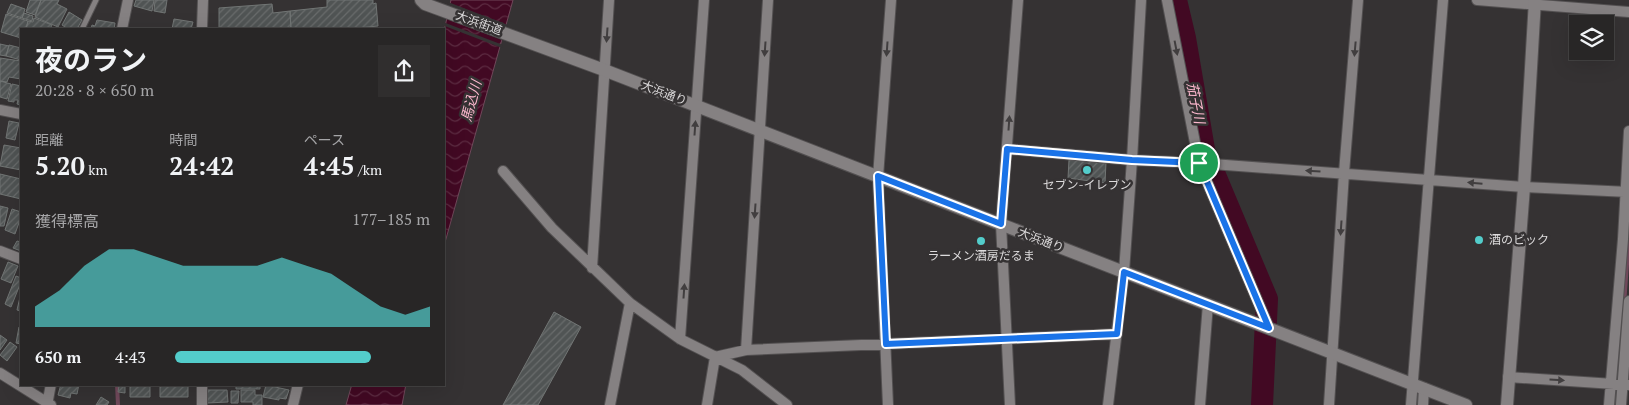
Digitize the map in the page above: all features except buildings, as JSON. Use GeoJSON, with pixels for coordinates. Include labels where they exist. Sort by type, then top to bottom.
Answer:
{"type":"FeatureCollection","features":[{"type":"Feature","properties":{"kind":"street"},"geometry":{"type":"LineString","coordinates":[[122,28],[128,0]]}},
{"type":"Feature","properties":{"kind":"street"},"geometry":{"type":"LineString","coordinates":[[202,0],[202,28]]}},
{"type":"Feature","properties":{"kind":"street"},"geometry":{"type":"LineString","coordinates":[[592,268],[609,0]]}},
{"type":"Feature","properties":{"kind":"street"},"geometry":{"type":"LineString","coordinates":[[680,339],[704,0]]}},
{"type":"Feature","properties":{"kind":"street"},"geometry":{"type":"LineString","coordinates":[[746,350],[768,0]]}},
{"type":"Feature","properties":{"kind":"street"},"geometry":{"type":"LineString","coordinates":[[888,405],[878,176],[891,0]]}},
{"type":"Feature","properties":{"kind":"street"},"geometry":{"type":"LineString","coordinates":[[1010,405],[1001,224],[1018,0]]}},
{"type":"Feature","properties":{"kind":"street"},"geometry":{"type":"LineString","coordinates":[[1108,405],[1124,272],[1141,0]]}},
{"type":"Feature","properties":{"kind":"street"},"geometry":{"type":"LineString","coordinates":[[1167,0],[1199,163],[1269,328]]}},
{"type":"Feature","properties":{"kind":"street"},"geometry":{"type":"LineString","coordinates":[[1329,405],[1344,173],[1358,0]]}},
{"type":"Feature","properties":{"kind":"street"},"geometry":{"type":"LineString","coordinates":[[1412,405],[1418,386],[1428,179],[1442,0]]}},
{"type":"Feature","properties":{"kind":"street"},"geometry":{"type":"LineString","coordinates":[[1477,0],[1535,3],[1629,12]]}},
{"type":"Feature","properties":{"kind":"street","name":"大浜街道"},"geometry":{"type":"LineString","coordinates":[[423,2],[532,44]]}},
{"type":"Feature","properties":{"kind":"street"},"geometry":{"type":"LineString","coordinates":[[1507,405],[1524,187],[1535,3]]}},
{"type":"Feature","properties":{"kind":"street","name":"大浜通り"},"geometry":{"type":"LineString","coordinates":[[532,44],[760,130],[1466,405]]}},
{"type":"Feature","properties":{"kind":"street"},"geometry":{"type":"LineString","coordinates":[[0,110],[20,114]]}},
{"type":"Feature","properties":{"kind":"street"},"geometry":{"type":"LineString","coordinates":[[1621,405],[1619,384],[1629,131]]}},
{"type":"Feature","properties":{"kind":"street"},"geometry":{"type":"LineString","coordinates":[[1007,149],[1132,160],[1199,163],[1524,187],[1627,192]]}},
{"type":"Feature","properties":{"kind":"street"},"geometry":{"type":"LineString","coordinates":[[503,171],[552,228],[630,303],[680,339],[742,370],[787,405]]}},
{"type":"Feature","properties":{"kind":"street"},"geometry":{"type":"LineString","coordinates":[[0,251],[20,259]]}},
{"type":"Feature","properties":{"kind":"street"},"geometry":{"type":"LineString","coordinates":[[1609,405],[1619,384],[1629,301]]}},
{"type":"Feature","properties":{"kind":"street"},"geometry":{"type":"LineString","coordinates":[[610,405],[630,303]]}},
{"type":"Feature","properties":{"kind":"street"},"geometry":{"type":"LineString","coordinates":[[1200,405],[1208,304]]}},
{"type":"Feature","properties":{"kind":"street"},"geometry":{"type":"LineString","coordinates":[[715,357],[746,350],[1117,334]]}},
{"type":"Feature","properties":{"kind":"street"},"geometry":{"type":"LineString","coordinates":[[707,405],[715,357]]}},
{"type":"Feature","properties":{"kind":"street"},"geometry":{"type":"LineString","coordinates":[[0,372],[20,385]]}},
{"type":"Feature","properties":{"kind":"street"},"geometry":{"type":"LineString","coordinates":[[1508,378],[1619,384]]}},
{"type":"Feature","properties":{"kind":"street"},"geometry":{"type":"LineString","coordinates":[[21,386],[49,404],[51,386]]}},
{"type":"Feature","properties":{"kind":"street"},"geometry":{"type":"LineString","coordinates":[[202,386],[202,405]]}},
{"type":"Feature","properties":{"kind":"street"},"geometry":{"type":"LineString","coordinates":[[293,405],[298,386]]}},
{"type":"Feature","properties":{"kind":"street"},"geometry":{"type":"LineString","coordinates":[[1418,386],[1423,405]]}},
{"type":"Feature","properties":{"kind":"lane"},"geometry":{"type":"LineString","coordinates":[[82,28],[96,0]]}},
{"type":"Feature","properties":{"kind":"water","name":"馬込川"},"geometry":{"type":"Polygon","coordinates":[[[451,0],[513,0],[445,242],[445,28],[451,0]]]}},
{"type":"Feature","properties":{"kind":"water"},"geometry":{"type":"Polygon","coordinates":[[[351,386],[406,386],[402,405],[346,405],[351,386]]]}},
{"type":"Feature","properties":{"kind":"pier"},"geometry":{"type":"Polygon","coordinates":[[[448,2],[508,25],[504,41],[444,18],[448,2]]]}},
{"type":"Feature","properties":{"kind":"pier"},"geometry":{"type":"Polygon","coordinates":[[[443,22],[503,45],[502,48],[442,25],[443,22]]]}},
{"type":"Feature","properties":{"kind":"waterway","name":"茄子川"},"geometry":{"type":"LineString","coordinates":[[1176,0],[1185,38],[1205,155],[1267,299],[1262,405]]}},
{"type":"Feature","properties":{"kind":"waterway"},"geometry":{"type":"LineString","coordinates":[[1624,305],[1629,237]]}},
{"type":"Feature","properties":{"kind":"waterway"},"geometry":{"type":"LineString","coordinates":[[117,386],[118,405]]}},
{"type":"Feature","properties":{"kind":"place","name":"セブン-イレブン"},"geometry":{"type":"Point","coordinates":[1087,170]}},
{"type":"Feature","properties":{"kind":"place","name":"酒のビック"},"geometry":{"type":"Point","coordinates":[1479,240]}},
{"type":"Feature","properties":{"kind":"place","name":"ラーメン酒房だるま"},"geometry":{"type":"Point","coordinates":[981,241]}},
{"type":"Feature","properties":{"kind":"route"},"geometry":{"type":"LineString","coordinates":[[1007,149],[1132,160],[1199,163],[1269,328],[1124,272],[1117,334],[886,344],[878,176],[1001,224],[1007,149]]}}]}
